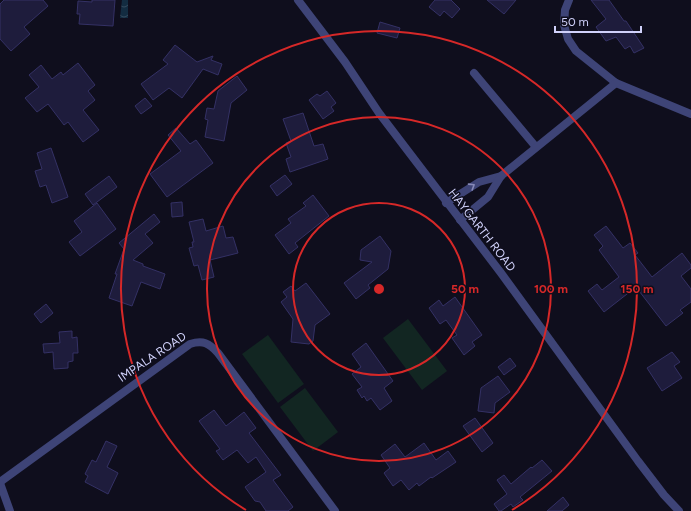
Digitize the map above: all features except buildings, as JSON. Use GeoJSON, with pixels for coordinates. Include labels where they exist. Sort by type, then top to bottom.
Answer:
{"type":"FeatureCollection","features":[{"type":"Feature","properties":{"kind":"street","name":"HAYGARTH ROAD"},"geometry":{"type":"LineString","coordinates":[[298,0],[336,50],[446,203],[515,292],[664,495],[679,511]]}},
{"type":"Feature","properties":{"kind":"street"},"geometry":{"type":"LineString","coordinates":[[569,0],[564,18],[564,25],[568,39],[576,51],[616,83],[691,114]]}},
{"type":"Feature","properties":{"kind":"street"},"geometry":{"type":"LineString","coordinates":[[474,73],[536,147]]}},
{"type":"Feature","properties":{"kind":"street"},"geometry":{"type":"LineString","coordinates":[[460,220],[488,196],[501,176],[616,83]]}},
{"type":"Feature","properties":{"kind":"street"},"geometry":{"type":"LineString","coordinates":[[446,203],[479,182],[501,176]]}},
{"type":"Feature","properties":{"kind":"street","name":"IMPALA ROAD"},"geometry":{"type":"LineString","coordinates":[[0,487],[190,344],[203,341],[210,344],[218,353],[335,511]]}},
{"type":"Feature","properties":{"kind":"street"},"geometry":{"type":"LineString","coordinates":[[0,487],[10,511]]}},
{"type":"Feature","properties":{"kind":"green space"},"geometry":{"type":"Polygon","coordinates":[[[408,319],[447,371],[422,390],[383,338],[408,319]]]}},
{"type":"Feature","properties":{"kind":"green space"},"geometry":{"type":"Polygon","coordinates":[[[268,335],[304,384],[278,403],[242,354],[268,335]]]}},
{"type":"Feature","properties":{"kind":"green space"},"geometry":{"type":"Polygon","coordinates":[[[305,388],[338,432],[313,451],[280,407],[305,388]]]}},
{"type":"Feature","properties":{"kind":"water"},"geometry":{"type":"Polygon","coordinates":[[[122,0],[128,0],[128,18],[120,18],[122,0]]]}}]}
